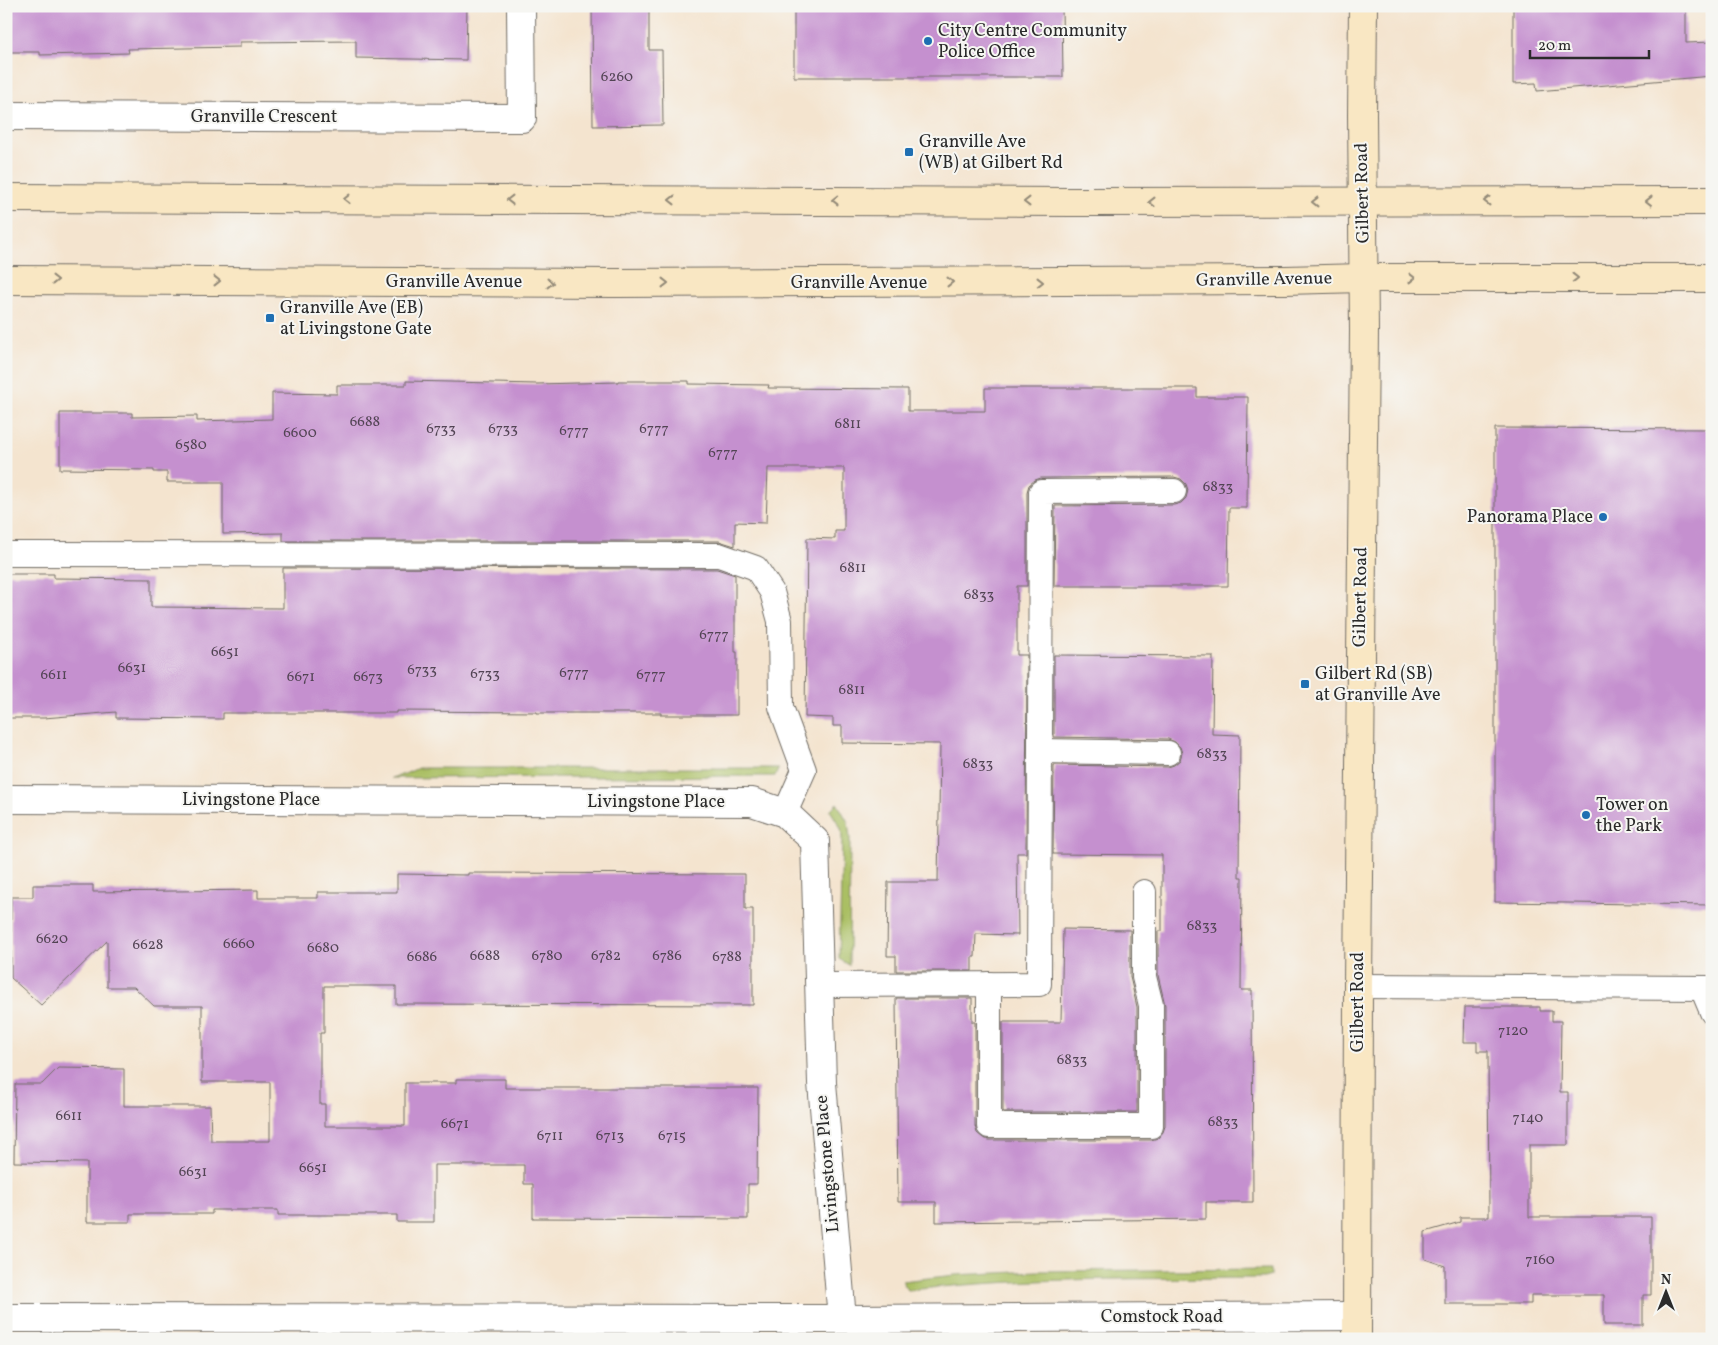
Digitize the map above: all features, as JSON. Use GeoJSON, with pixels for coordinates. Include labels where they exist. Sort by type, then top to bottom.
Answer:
{"type":"FeatureCollection","features":[{"type":"Feature","properties":{"kind":"main road","name":"Gilbert Road"},"geometry":{"type":"LineString","coordinates":[[1357,1328],[1363,6]]}},
{"type":"Feature","properties":{"kind":"main road"},"geometry":{"type":"LineString","coordinates":[[6,198],[1066,202],[1712,201]]}},
{"type":"Feature","properties":{"kind":"main road","name":"Granville Avenue"},"geometry":{"type":"LineString","coordinates":[[6,280],[636,283],[1363,278],[1712,278]]}},
{"type":"Feature","properties":{"kind":"street","name":"Granville Crescent"},"geometry":{"type":"LineString","coordinates":[[6,116],[522,118],[521,6]]}},
{"type":"Feature","properties":{"kind":"street","name":"Livingstone Place"},"geometry":{"type":"LineString","coordinates":[[6,799],[752,802],[786,813],[815,841],[822,1083],[842,1319]]}},
{"type":"Feature","properties":{"kind":"street","name":"Comstock Road"},"geometry":{"type":"LineString","coordinates":[[6,1318],[842,1319],[1357,1328]]}},
{"type":"Feature","properties":{"kind":"lane"},"geometry":{"type":"LineString","coordinates":[[818,985],[1039,984],[1040,492],[1174,491]]}},
{"type":"Feature","properties":{"kind":"lane"},"geometry":{"type":"LineString","coordinates":[[6,554],[719,555],[756,568],[772,592],[780,621],[781,707],[804,770],[786,813]]}},
{"type":"Feature","properties":{"kind":"lane"},"geometry":{"type":"LineString","coordinates":[[1040,751],[1168,753]]}},
{"type":"Feature","properties":{"kind":"lane"},"geometry":{"type":"LineString","coordinates":[[989,984],[989,1126],[1151,1126],[1151,1005],[1144,977],[1144,892]]}},
{"type":"Feature","properties":{"kind":"lane"},"geometry":{"type":"LineString","coordinates":[[1358,986],[1707,988],[1712,1012]]}},
{"type":"Feature","properties":{"kind":"green space"},"geometry":{"type":"Polygon","coordinates":[[[418,768],[779,768],[775,776],[391,778],[418,768]]]}},
{"type":"Feature","properties":{"kind":"green space"},"geometry":{"type":"Polygon","coordinates":[[[837,803],[848,822],[850,838],[849,965],[839,959],[842,838],[841,828],[830,810],[837,803]]]}},
{"type":"Feature","properties":{"kind":"green space"},"geometry":{"type":"Polygon","coordinates":[[[1271,1269],[1271,1276],[1264,1278],[1043,1281],[911,1290],[908,1290],[902,1281],[955,1275],[1037,1271],[1271,1269]]]}},
{"type":"Feature","properties":{"kind":"building"},"geometry":{"type":"Polygon","coordinates":[[[6,6],[467,6],[466,60],[356,58],[356,41],[240,42],[240,47],[128,49],[129,53],[40,55],[40,52],[6,52],[6,6]]]}},
{"type":"Feature","properties":{"kind":"building"},"geometry":{"type":"Polygon","coordinates":[[[592,6],[649,6],[649,50],[662,50],[663,125],[593,126],[592,6]]]}},
{"type":"Feature","properties":{"kind":"building","name":"City Centre Community Police Office"},"geometry":{"type":"Polygon","coordinates":[[[794,6],[1062,6],[1063,77],[794,77],[794,6]]]}},
{"type":"Feature","properties":{"kind":"building"},"geometry":{"type":"Polygon","coordinates":[[[1513,6],[1686,6],[1686,43],[1712,42],[1712,76],[1537,91],[1536,83],[1513,84],[1513,6]]]}},
{"type":"Feature","properties":{"kind":"building"},"geometry":{"type":"Polygon","coordinates":[[[406,381],[537,384],[689,381],[689,384],[769,385],[768,388],[908,389],[908,411],[985,411],[985,388],[1197,388],[1197,397],[1248,397],[1247,508],[1229,508],[1228,586],[1054,586],[1055,506],[1174,505],[1181,503],[1186,498],[1188,490],[1186,484],[1181,479],[1174,477],[1041,478],[1029,485],[1027,492],[1027,586],[1017,586],[1017,655],[1027,655],[1026,853],[1017,853],[1018,935],[976,934],[975,957],[972,957],[972,971],[896,971],[896,956],[887,956],[888,882],[938,882],[940,744],[842,743],[842,726],[833,726],[833,718],[805,717],[807,538],[835,539],[835,531],[844,531],[844,468],[768,468],[766,523],[735,522],[735,546],[719,541],[283,541],[283,533],[223,534],[223,482],[167,482],[167,472],[154,472],[154,470],[60,469],[60,413],[132,413],[132,417],[197,416],[197,421],[272,419],[272,393],[337,394],[337,385],[406,385],[406,381]]]}},
{"type":"Feature","properties":{"kind":"building"},"geometry":{"type":"Polygon","coordinates":[[[1495,428],[1712,429],[1712,905],[1495,902],[1495,428]]]}},
{"type":"Feature","properties":{"kind":"building"},"geometry":{"type":"Polygon","coordinates":[[[283,568],[717,569],[735,575],[737,715],[396,711],[396,713],[223,713],[223,719],[116,718],[116,712],[44,718],[6,718],[6,574],[54,574],[54,578],[151,579],[151,607],[283,608],[283,568]]]}},
{"type":"Feature","properties":{"kind":"building"},"geometry":{"type":"Polygon","coordinates":[[[1054,655],[1213,656],[1212,734],[1240,735],[1239,877],[1242,877],[1241,990],[1252,990],[1253,1202],[1206,1202],[1206,1219],[936,1222],[936,1202],[898,1202],[896,998],[972,998],[972,1022],[975,1022],[975,1126],[977,1133],[983,1138],[989,1140],[1151,1140],[1158,1138],[1165,1126],[1165,1005],[1158,975],[1158,931],[1162,931],[1162,855],[1053,854],[1054,765],[1168,767],[1180,760],[1182,753],[1180,747],[1175,742],[1168,739],[1054,737],[1054,655]]]}},
{"type":"Feature","properties":{"kind":"building"},"geometry":{"type":"Polygon","coordinates":[[[468,873],[745,874],[745,909],[753,909],[753,1005],[396,1004],[396,986],[324,986],[324,1033],[320,1033],[320,1104],[325,1104],[325,1126],[405,1126],[405,1083],[456,1083],[456,1079],[505,1079],[505,1088],[758,1088],[757,1184],[748,1184],[748,1219],[533,1218],[533,1184],[524,1184],[524,1165],[434,1165],[434,1222],[397,1222],[397,1215],[278,1215],[278,1210],[212,1210],[212,1214],[130,1214],[130,1222],[87,1222],[87,1163],[14,1162],[15,1084],[42,1084],[58,1068],[124,1069],[124,1106],[210,1106],[211,1141],[270,1141],[270,1082],[202,1082],[202,1006],[154,1006],[134,987],[107,987],[107,941],[41,1005],[11,978],[11,897],[33,897],[33,885],[93,885],[93,892],[258,890],[258,898],[318,898],[318,892],[397,892],[397,874],[468,875],[468,873]]]}},
{"type":"Feature","properties":{"kind":"building"},"geometry":{"type":"Polygon","coordinates":[[[1063,929],[1130,930],[1130,977],[1137,1007],[1137,1112],[1003,1112],[1003,1022],[1061,1022],[1063,929]]]}},
{"type":"Feature","properties":{"kind":"building"},"geometry":{"type":"Polygon","coordinates":[[[1465,1007],[1540,1007],[1540,1011],[1552,1011],[1552,1021],[1561,1021],[1560,1092],[1568,1092],[1568,1145],[1529,1145],[1529,1217],[1651,1217],[1651,1295],[1643,1295],[1643,1325],[1604,1325],[1604,1295],[1531,1295],[1531,1304],[1445,1304],[1445,1266],[1425,1259],[1425,1232],[1460,1222],[1460,1217],[1489,1217],[1488,1051],[1477,1051],[1477,1042],[1464,1042],[1465,1007]]]}},
{"type":"Feature","properties":{"kind":"place","name":"City Centre Community Police Office"},"geometry":{"type":"Point","coordinates":[928,41]}},
{"type":"Feature","properties":{"kind":"place","name":"Granville Ave (WB) at Gilbert Rd"},"geometry":{"type":"Point","coordinates":[909,152]}},
{"type":"Feature","properties":{"kind":"place","name":"Granville Ave (EB) at Livingstone Gate"},"geometry":{"type":"Point","coordinates":[270,318]}},
{"type":"Feature","properties":{"kind":"place","name":"Panorama Place"},"geometry":{"type":"Point","coordinates":[1603,517]}},
{"type":"Feature","properties":{"kind":"place","name":"Gilbert Rd (SB) at Granville Ave"},"geometry":{"type":"Point","coordinates":[1305,684]}},
{"type":"Feature","properties":{"kind":"place","name":"Tower on the Park"},"geometry":{"type":"Point","coordinates":[1586,815]}}]}
